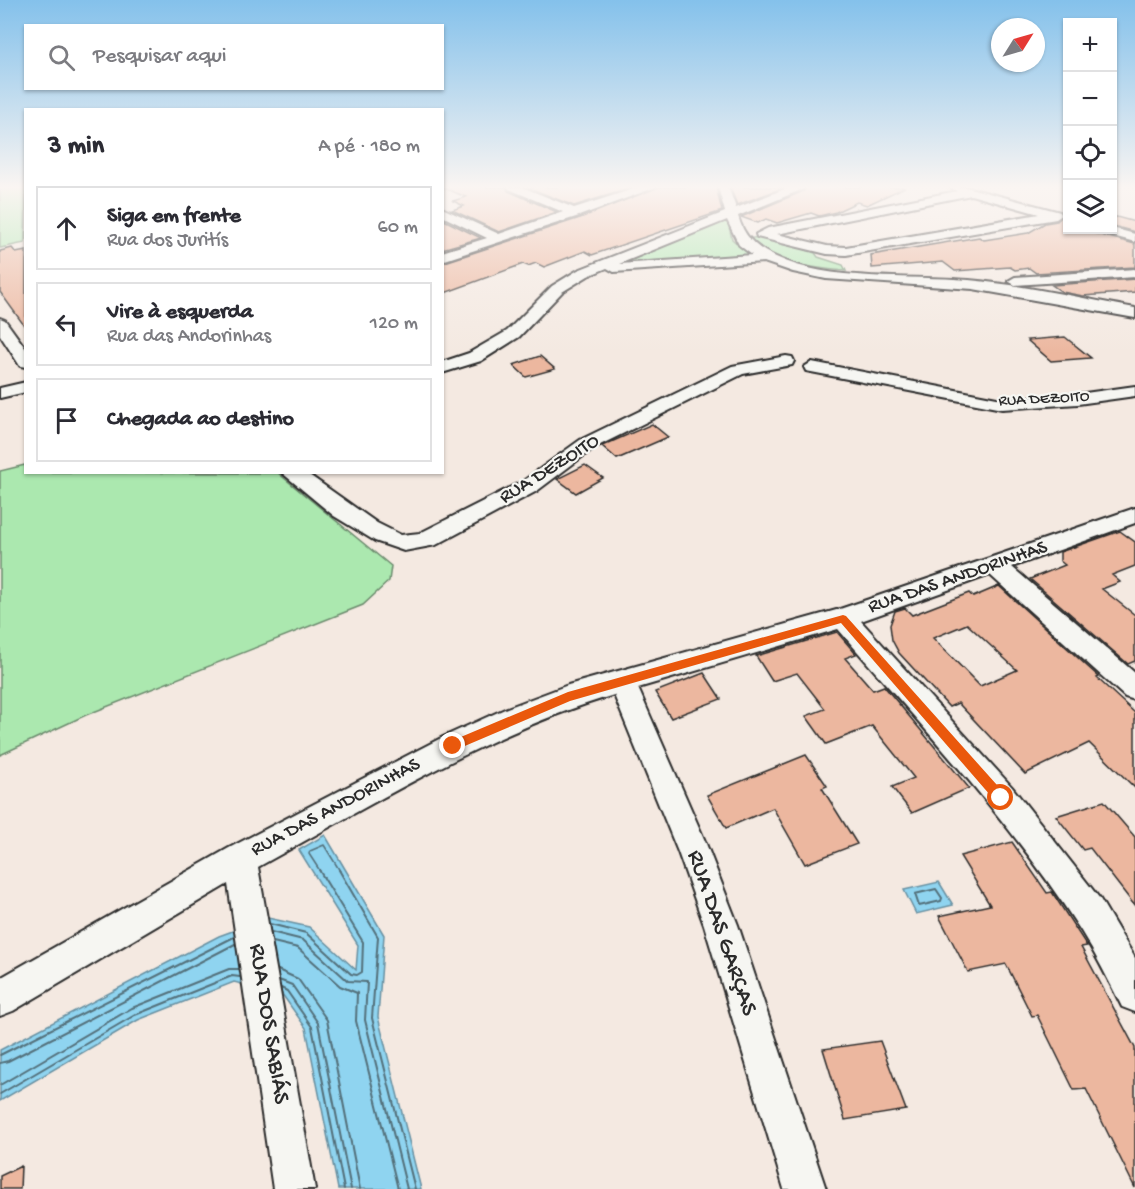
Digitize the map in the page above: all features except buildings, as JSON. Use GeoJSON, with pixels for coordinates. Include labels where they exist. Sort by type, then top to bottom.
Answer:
{"type":"FeatureCollection","features":[{"type":"Feature","properties":{"kind":"street"},"geometry":{"type":"LineString","coordinates":[[444,256],[485,242]]}},
{"type":"Feature","properties":{"kind":"street"},"geometry":{"type":"LineString","coordinates":[[444,368],[488,351],[513,334],[557,289],[591,270],[661,242]]}},
{"type":"Feature","properties":{"kind":"street"},"geometry":{"type":"LineString","coordinates":[[745,242],[765,258],[786,266],[827,275],[971,284],[1135,313]]}},
{"type":"Feature","properties":{"kind":"street"},"geometry":{"type":"LineString","coordinates":[[796,242],[827,250],[846,251],[900,242]]}},
{"type":"Feature","properties":{"kind":"street"},"geometry":{"type":"LineString","coordinates":[[591,270],[765,258]]}},
{"type":"Feature","properties":{"kind":"street"},"geometry":{"type":"LineString","coordinates":[[971,284],[1135,273]]}},
{"type":"Feature","properties":{"kind":"street"},"geometry":{"type":"LineString","coordinates":[[0,323],[24,359]]}},
{"type":"Feature","properties":{"kind":"street","name":"RUA DEZOITO"},"geometry":{"type":"LineString","coordinates":[[294,474],[364,525],[397,542],[412,543],[428,539],[530,486],[587,444],[725,376],[752,366],[786,361]]}},
{"type":"Feature","properties":{"kind":"street","name":"RUA DEZOITO"},"geometry":{"type":"LineString","coordinates":[[812,367],[1002,404],[1078,399],[1135,391]]}},
{"type":"Feature","properties":{"kind":"street"},"geometry":{"type":"LineString","coordinates":[[0,393],[24,387]]}},
{"type":"Feature","properties":{"kind":"street","name":"RUA DAS ANDORINHAS"},"geometry":{"type":"LineString","coordinates":[[0,998],[240,859],[463,741],[568,697],[843,618],[1134,516]]}},
{"type":"Feature","properties":{"kind":"street"},"geometry":{"type":"LineString","coordinates":[[994,565],[1135,689]]}},
{"type":"Feature","properties":{"kind":"street"},"geometry":{"type":"LineString","coordinates":[[843,618],[1001,798],[1053,861],[1090,913],[1135,994]]}},
{"type":"Feature","properties":{"kind":"street","name":"RUA DAS GARÇAS"},"geometry":{"type":"LineString","coordinates":[[622,683],[694,852],[721,925],[805,1189]]}},
{"type":"Feature","properties":{"kind":"street","name":"RUA DOS SABIÁS"},"geometry":{"type":"LineString","coordinates":[[240,859],[294,1189]]}},
{"type":"Feature","properties":{"kind":"green space"},"geometry":{"type":"Polygon","coordinates":[[[0,242],[24,242],[24,243],[0,248],[0,242]]]}},
{"type":"Feature","properties":{"kind":"green space"},"geometry":{"type":"Polygon","coordinates":[[[672,242],[736,242],[749,254],[748,256],[644,264],[632,260],[672,242]]]}},
{"type":"Feature","properties":{"kind":"green space"},"geometry":{"type":"Polygon","coordinates":[[[752,242],[784,242],[843,265],[846,271],[794,263],[769,254],[752,242]]]}},
{"type":"Feature","properties":{"kind":"green space"},"geometry":{"type":"Polygon","coordinates":[[[24,465],[24,474],[279,474],[391,566],[389,581],[363,605],[86,715],[0,755],[0,471],[24,465]]]}},
{"type":"Feature","properties":{"kind":"water"},"geometry":{"type":"Polygon","coordinates":[[[325,835],[384,935],[378,1017],[421,1189],[338,1189],[306,1028],[282,994],[234,982],[138,1020],[0,1101],[0,1050],[219,936],[268,918],[309,927],[356,970],[358,945],[299,850],[325,835]]]}},
{"type":"Feature","properties":{"kind":"water"},"geometry":{"type":"Polygon","coordinates":[[[939,882],[953,905],[916,914],[904,890],[939,882]]]}},
{"type":"Feature","properties":{"kind":"route"},"geometry":{"type":"LineString","coordinates":[[453,746],[568,697],[843,618],[1001,798]]}}]}
